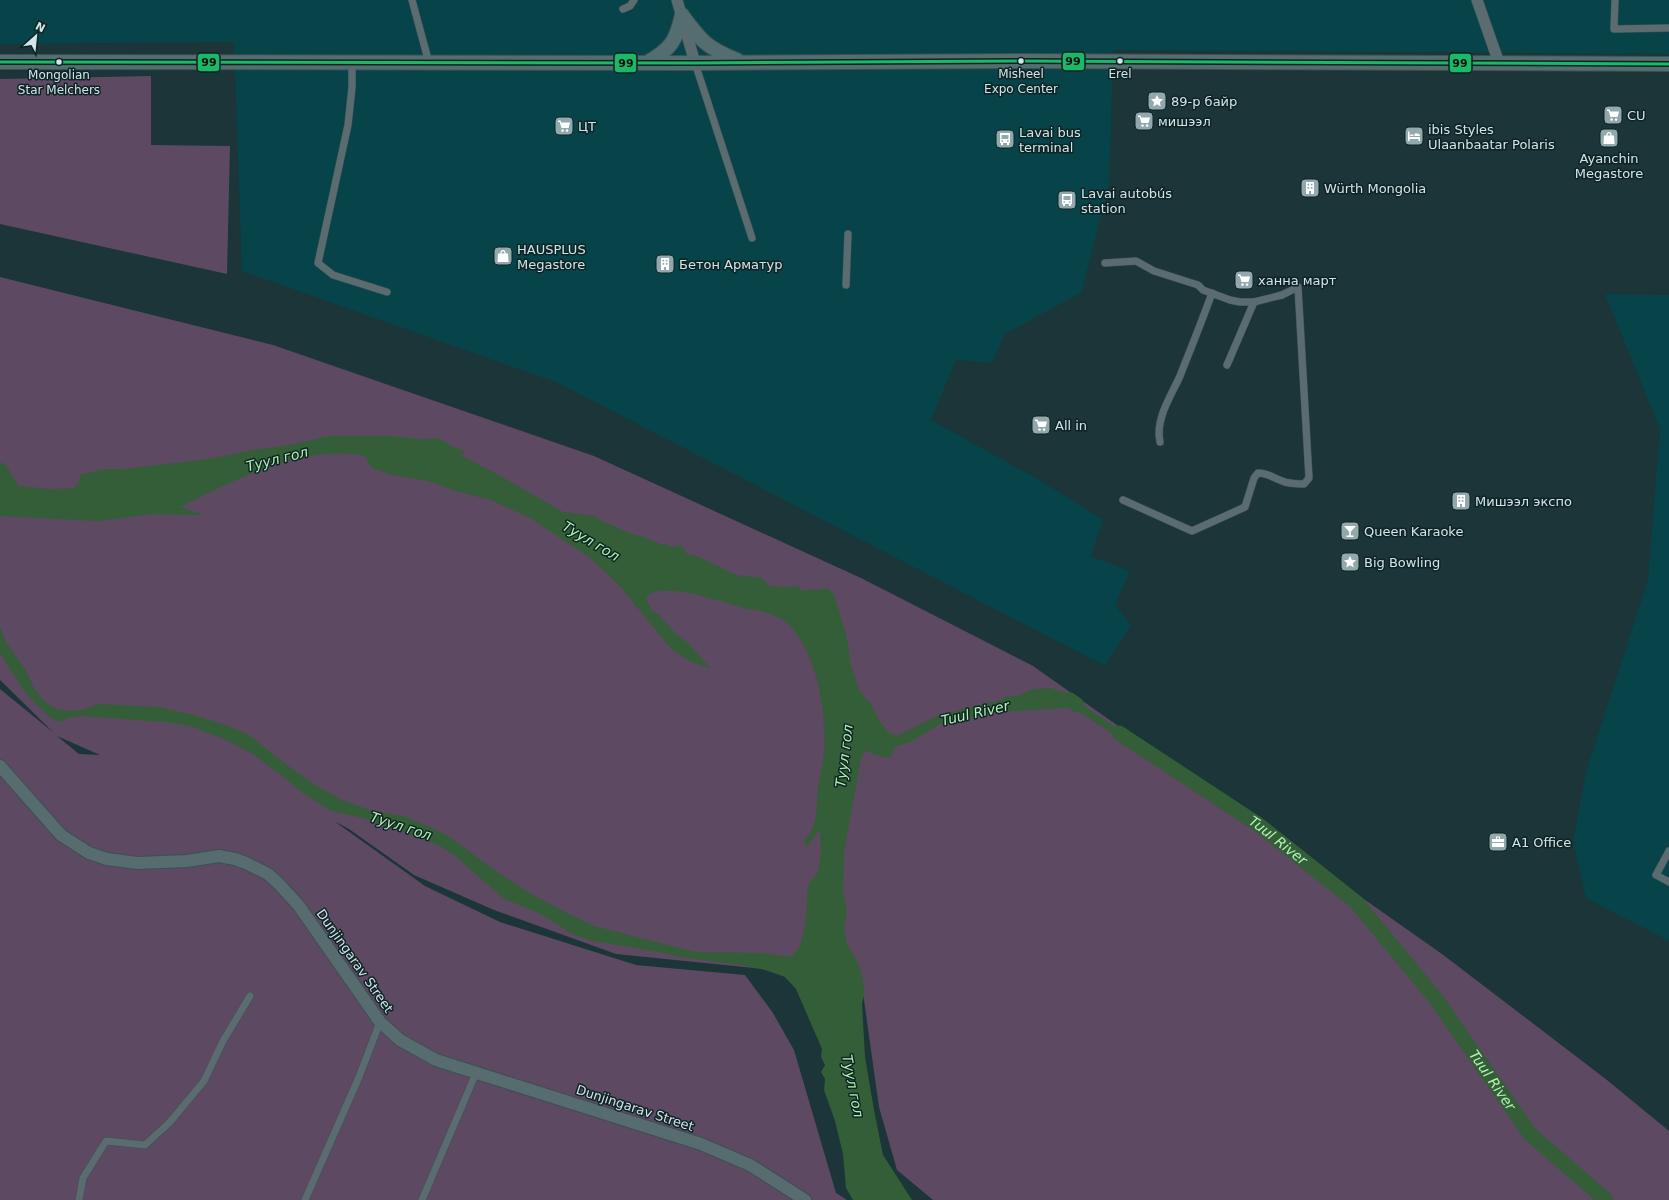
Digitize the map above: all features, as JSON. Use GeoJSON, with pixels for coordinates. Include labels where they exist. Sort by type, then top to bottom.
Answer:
{"type":"FeatureCollection","features":[{"type":"Feature","properties":{"kind":"highway"},"geometry":{"type":"LineString","coordinates":[[647,63],[663,54],[674,40],[682,15]]}},
{"type":"Feature","properties":{"kind":"highway"},"geometry":{"type":"LineString","coordinates":[[682,15],[696,34],[706,44],[716,51],[743,63]]}},
{"type":"Feature","properties":{"kind":"highway"},"geometry":{"type":"LineString","coordinates":[[0,61],[743,63],[1020,61],[1343,64],[1669,64]]}},
{"type":"Feature","properties":{"kind":"main road"},"geometry":{"type":"LineString","coordinates":[[677,0],[695,63]]}},
{"type":"Feature","properties":{"kind":"main road"},"geometry":{"type":"LineString","coordinates":[[1477,0],[1498,63]]}},
{"type":"Feature","properties":{"kind":"main road","name":"Dunjingarav Street"},"geometry":{"type":"LineString","coordinates":[[0,766],[61,835],[89,853],[107,859],[137,863],[187,861],[219,856],[246,863],[268,874],[299,906],[380,1022],[400,1040],[436,1060],[701,1144],[750,1165],[805,1200]]}},
{"type":"Feature","properties":{"kind":"street"},"geometry":{"type":"LineString","coordinates":[[412,0],[429,62]]}},
{"type":"Feature","properties":{"kind":"street"},"geometry":{"type":"LineString","coordinates":[[623,9],[630,6],[634,0]]}},
{"type":"Feature","properties":{"kind":"street"},"geometry":{"type":"LineString","coordinates":[[1615,0],[1614,29],[1669,28]]}},
{"type":"Feature","properties":{"kind":"street"},"geometry":{"type":"LineString","coordinates":[[352,62],[352,87],[348,125],[318,263],[333,275],[387,292]]}},
{"type":"Feature","properties":{"kind":"street"},"geometry":{"type":"LineString","coordinates":[[695,63],[752,238]]}},
{"type":"Feature","properties":{"kind":"street"},"geometry":{"type":"LineString","coordinates":[[846,285],[848,234]]}},
{"type":"Feature","properties":{"kind":"street"},"geometry":{"type":"LineString","coordinates":[[1105,263],[1136,261],[1154,271],[1198,284],[1203,290],[1240,302],[1254,302],[1282,295],[1298,287],[1309,478],[1304,484],[1291,484],[1266,473],[1258,473],[1254,478],[1245,507],[1192,531],[1123,500]]}},
{"type":"Feature","properties":{"kind":"street"},"geometry":{"type":"LineString","coordinates":[[1160,442],[1158,434],[1165,406],[1180,377],[1212,293]]}},
{"type":"Feature","properties":{"kind":"street"},"geometry":{"type":"LineString","coordinates":[[1227,365],[1254,302]]}},
{"type":"Feature","properties":{"kind":"street"},"geometry":{"type":"LineString","coordinates":[[1669,851],[1656,875],[1669,882]]}},
{"type":"Feature","properties":{"kind":"street"},"geometry":{"type":"LineString","coordinates":[[79,1200],[83,1178],[106,1141],[145,1145],[170,1122],[204,1081],[223,1042],[250,996]]}},
{"type":"Feature","properties":{"kind":"street"},"geometry":{"type":"LineString","coordinates":[[305,1200],[359,1077],[380,1022]]}},
{"type":"Feature","properties":{"kind":"street"},"geometry":{"type":"LineString","coordinates":[[422,1200],[476,1073]]}},
{"type":"Feature","properties":{"kind":"shaded area"},"geometry":{"type":"Polygon","coordinates":[[[0,0],[1669,0],[1669,54],[1113,50],[1109,186],[1081,293],[1005,334],[992,363],[956,360],[931,420],[1043,482],[1103,520],[1091,556],[1130,571],[1115,605],[1131,625],[1105,666],[558,383],[242,271],[234,42],[0,44],[0,0]]]}},
{"type":"Feature","properties":{"kind":"shaded area"},"geometry":{"type":"Polygon","coordinates":[[[151,76],[151,145],[230,146],[227,274],[0,224],[0,79],[151,76]]]}},
{"type":"Feature","properties":{"kind":"shaded area"},"geometry":{"type":"Polygon","coordinates":[[[0,277],[273,345],[594,456],[861,578],[1033,666],[1442,954],[1607,1080],[1669,1131],[1669,1200],[933,1200],[897,1170],[879,1107],[861,979],[616,954],[494,910],[414,875],[349,829],[334,821],[425,886],[500,922],[636,965],[745,975],[773,1013],[794,1050],[836,1193],[847,1200],[0,1200],[0,689],[54,733],[0,680],[0,277]],[[57,736],[79,754],[100,755],[57,736]]]}},
{"type":"Feature","properties":{"kind":"shaded area"},"geometry":{"type":"Polygon","coordinates":[[[1605,294],[1669,295],[1669,941],[1586,898],[1573,841],[1586,772],[1648,580],[1660,429],[1605,294]]]}},
{"type":"Feature","properties":{"kind":"water"},"geometry":{"type":"Polygon","coordinates":[[[328,436],[388,436],[422,439],[439,438],[451,446],[466,452],[460,455],[563,512],[595,516],[600,520],[634,535],[645,537],[660,544],[666,544],[673,547],[681,545],[687,554],[697,556],[736,575],[762,578],[770,586],[798,586],[802,591],[827,588],[834,594],[846,634],[851,665],[860,692],[871,704],[880,722],[890,734],[899,735],[937,716],[1016,697],[1032,689],[1051,688],[1065,693],[1137,742],[1132,746],[1073,708],[1049,697],[1009,709],[940,724],[910,742],[896,746],[890,758],[873,754],[866,750],[861,758],[844,852],[843,892],[847,912],[844,928],[847,943],[860,967],[865,992],[862,1003],[865,1057],[883,1155],[912,1200],[853,1200],[846,1188],[843,1154],[835,1121],[824,1090],[825,1079],[821,1072],[825,1065],[821,1057],[822,1049],[796,989],[785,977],[765,970],[741,965],[680,957],[592,941],[574,935],[537,912],[504,899],[453,854],[440,846],[363,818],[331,811],[304,794],[251,753],[226,740],[191,726],[165,722],[81,716],[68,718],[62,722],[52,719],[25,692],[0,653],[0,627],[6,642],[25,669],[34,688],[44,701],[56,709],[68,711],[82,710],[99,704],[159,707],[194,715],[229,726],[249,735],[318,787],[344,801],[376,812],[404,816],[445,834],[531,894],[594,926],[696,952],[761,953],[791,957],[800,946],[805,925],[808,885],[818,872],[821,853],[820,829],[807,847],[804,841],[812,829],[816,816],[818,787],[824,756],[824,735],[822,702],[814,669],[800,640],[791,627],[780,618],[753,609],[747,609],[695,594],[666,591],[654,592],[646,597],[651,610],[659,615],[675,633],[688,643],[711,669],[691,662],[671,649],[619,585],[590,558],[530,518],[491,500],[452,490],[429,481],[388,474],[372,468],[365,456],[341,454],[317,455],[293,460],[246,476],[180,507],[205,515],[152,514],[98,521],[0,516],[0,484],[50,489],[74,488],[79,482],[80,475],[104,469],[123,469],[209,459],[252,450],[290,445],[328,436]]]}},
{"type":"Feature","properties":{"kind":"waterway","name":"Туул гол"},"geometry":{"type":"LineString","coordinates":[[0,470],[20,502]]}},
{"type":"Feature","properties":{"kind":"waterway","name":"Tuul River"},"geometry":{"type":"LineString","coordinates":[[1008,704],[1070,700],[1077,705]]}},
{"type":"Feature","properties":{"kind":"waterway","name":"Tuul River"},"geometry":{"type":"LineString","coordinates":[[1119,733],[1259,825],[1356,902],[1436,999],[1530,1134],[1606,1200]]}},
{"type":"Feature","properties":{"kind":"transit line","name":"99"},"geometry":{"type":"LineString","coordinates":[[0,62],[695,63],[1020,61],[1669,64]]}},
{"type":"Feature","properties":{"kind":"place","name":"Misheel Expo Center"},"geometry":{"type":"Point","coordinates":[1021,61]}},
{"type":"Feature","properties":{"kind":"place","name":"Erel"},"geometry":{"type":"Point","coordinates":[1120,61]}},
{"type":"Feature","properties":{"kind":"place","name":"Mongolian Star Melchers"},"geometry":{"type":"Point","coordinates":[59,62]}},
{"type":"Feature","properties":{"kind":"place","name":"89-р байр"},"geometry":{"type":"Point","coordinates":[1157,101]}},
{"type":"Feature","properties":{"kind":"place","name":"CU"},"geometry":{"type":"Point","coordinates":[1613,115]}},
{"type":"Feature","properties":{"kind":"place","name":"мишээл"},"geometry":{"type":"Point","coordinates":[1144,121]}},
{"type":"Feature","properties":{"kind":"place","name":"ЦТ"},"geometry":{"type":"Point","coordinates":[564,126]}},
{"type":"Feature","properties":{"kind":"place","name":"ibis Styles Ulaanbaatar Polaris"},"geometry":{"type":"Point","coordinates":[1414,136]}},
{"type":"Feature","properties":{"kind":"place","name":"Ayanchin Megastore"},"geometry":{"type":"Point","coordinates":[1609,138]}},
{"type":"Feature","properties":{"kind":"place","name":"Lavai bus terminal"},"geometry":{"type":"Point","coordinates":[1005,139]}},
{"type":"Feature","properties":{"kind":"place","name":"Würth Mongolia"},"geometry":{"type":"Point","coordinates":[1310,188]}},
{"type":"Feature","properties":{"kind":"place","name":"Lavai autobús station"},"geometry":{"type":"Point","coordinates":[1067,200]}},
{"type":"Feature","properties":{"kind":"place","name":"HAUSPLUS Megastore"},"geometry":{"type":"Point","coordinates":[503,256]}},
{"type":"Feature","properties":{"kind":"place","name":"Бетон Арматур"},"geometry":{"type":"Point","coordinates":[665,264]}},
{"type":"Feature","properties":{"kind":"place","name":"ханна март"},"geometry":{"type":"Point","coordinates":[1244,280]}},
{"type":"Feature","properties":{"kind":"place","name":"All in"},"geometry":{"type":"Point","coordinates":[1041,425]}},
{"type":"Feature","properties":{"kind":"place","name":"Мишээл экспо"},"geometry":{"type":"Point","coordinates":[1461,501]}},
{"type":"Feature","properties":{"kind":"place","name":"Queen Karaoke"},"geometry":{"type":"Point","coordinates":[1350,531]}},
{"type":"Feature","properties":{"kind":"place","name":"Big Bowling"},"geometry":{"type":"Point","coordinates":[1350,562]}},
{"type":"Feature","properties":{"kind":"place","name":"A1 Office"},"geometry":{"type":"Point","coordinates":[1498,842]}}]}
